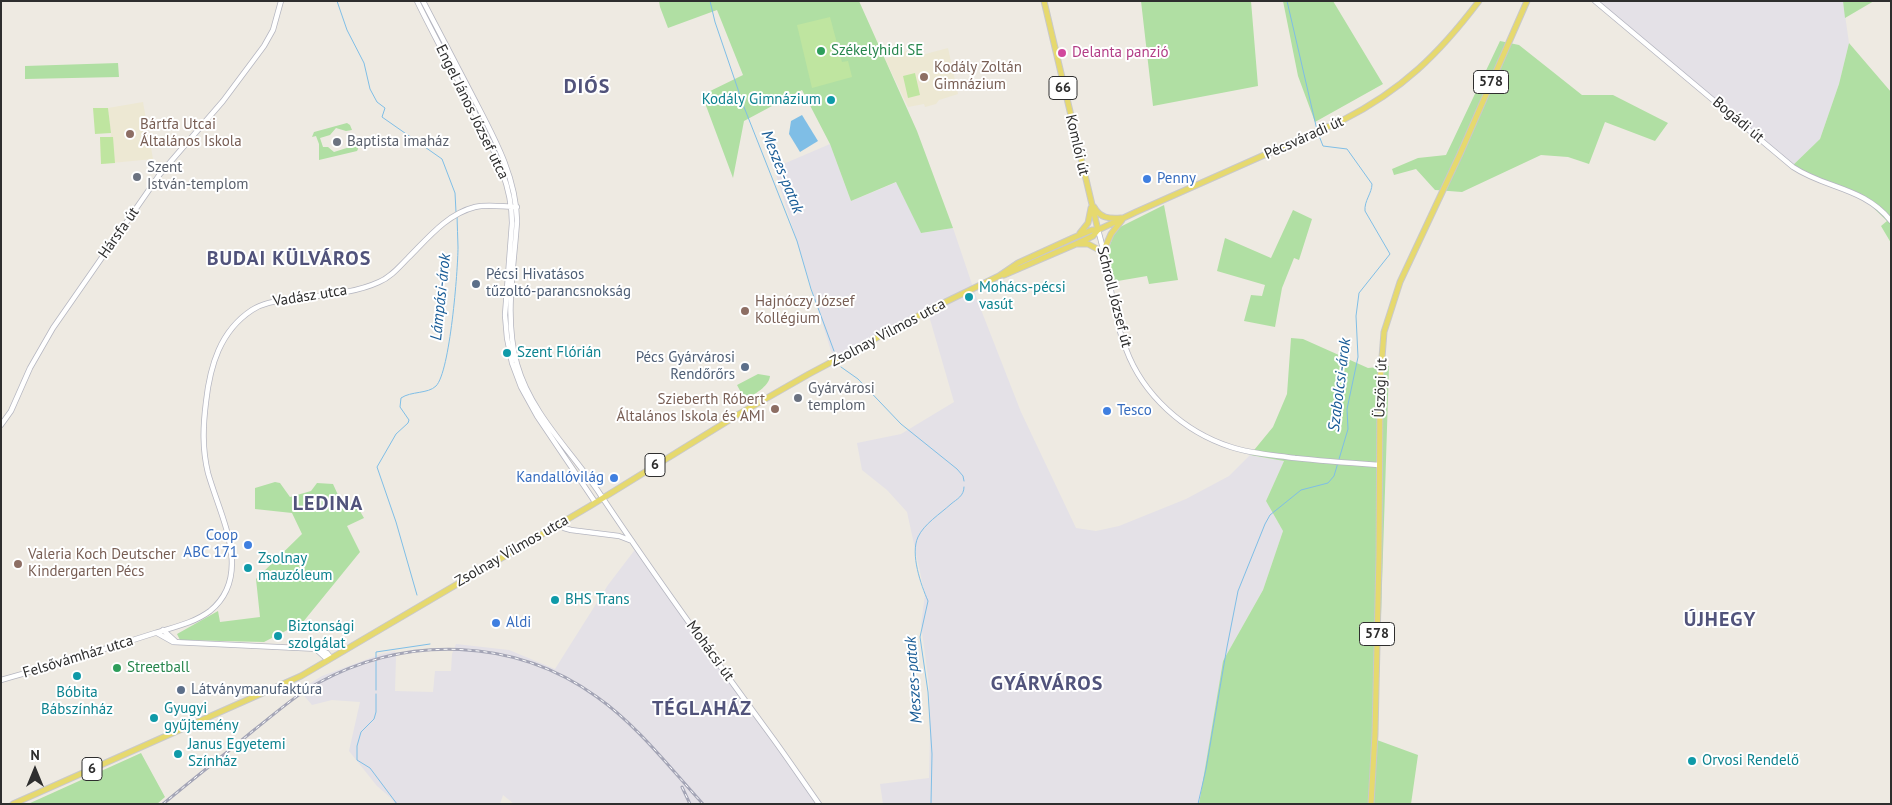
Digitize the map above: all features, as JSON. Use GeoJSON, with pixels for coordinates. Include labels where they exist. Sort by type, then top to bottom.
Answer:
{"type":"FeatureCollection","features":[{"type":"Feature","properties":{"kind":"main road","name":"Komlói út"},"geometry":{"type":"LineString","coordinates":[[1044,1],[1098,230]]}},
{"type":"Feature","properties":{"kind":"main road","name":"Pécsváradi út"},"geometry":{"type":"LineString","coordinates":[[1098,230],[1318,132],[1370,106],[1407,80],[1439,49],[1479,1]]}},
{"type":"Feature","properties":{"kind":"main road","name":"Üszögi út"},"geometry":{"type":"LineString","coordinates":[[1371,804],[1375,724],[1381,354],[1384,332],[1400,282],[1460,154],[1527,1]]}},
{"type":"Feature","properties":{"kind":"main road"},"geometry":{"type":"LineString","coordinates":[[1091,202],[1101,216],[1124,218]]}},
{"type":"Feature","properties":{"kind":"main road"},"geometry":{"type":"LineString","coordinates":[[1075,237],[1084,230],[1088,223],[1091,202]]}},
{"type":"Feature","properties":{"kind":"main road"},"geometry":{"type":"LineString","coordinates":[[1076,244],[1088,244],[1103,252],[1111,234],[1124,218]]}},
{"type":"Feature","properties":{"kind":"main road","name":"Zsolnay Vilmos utca"},"geometry":{"type":"LineString","coordinates":[[999,276],[1018,264],[1075,237],[1092,230],[1098,230]]}},
{"type":"Feature","properties":{"kind":"main road","name":"Zsolnay Vilmos utca"},"geometry":{"type":"LineString","coordinates":[[13,804],[301,676],[808,374],[931,309],[999,276],[1093,236],[1098,230]]}},
{"type":"Feature","properties":{"kind":"street","name":"Hársfa út"},"geometry":{"type":"LineString","coordinates":[[1,425],[11,410],[30,368],[52,328],[160,174],[223,101],[264,46],[273,30],[281,1]]}},
{"type":"Feature","properties":{"kind":"street","name":"Engel János József utca"},"geometry":{"type":"LineString","coordinates":[[417,1],[493,149],[514,207],[505,315],[508,346],[512,363],[521,387],[537,416],[595,502]]}},
{"type":"Feature","properties":{"kind":"street","name":"Engel János József utca"},"geometry":{"type":"LineString","coordinates":[[423,1],[500,149],[510,176],[514,207],[510,312],[512,341],[517,363],[534,402],[602,498]]}},
{"type":"Feature","properties":{"kind":"street","name":"Bogádi út"},"geometry":{"type":"LineString","coordinates":[[1595,1],[1793,167],[1807,176],[1858,194],[1869,200],[1891,221]]}},
{"type":"Feature","properties":{"kind":"street","name":"Vadász utca"},"geometry":{"type":"LineString","coordinates":[[155,633],[195,620],[209,612],[224,594],[231,576],[230,545],[208,472],[202,437],[212,365],[225,338],[242,318],[261,305],[341,292],[371,286],[383,281],[396,271],[439,227],[459,214],[478,207],[514,207]]}},
{"type":"Feature","properties":{"kind":"street","name":"Schroll József út"},"geometry":{"type":"LineString","coordinates":[[1098,230],[1121,336],[1130,358],[1146,386],[1167,410],[1192,429],[1224,445],[1248,452],[1379,465]]}},
{"type":"Feature","properties":{"kind":"street","name":"Mohácsi út"},"geometry":{"type":"LineString","coordinates":[[602,498],[819,804]]}},
{"type":"Feature","properties":{"kind":"street"},"geometry":{"type":"LineString","coordinates":[[560,523],[564,528],[571,530],[619,536],[633,542]]}},
{"type":"Feature","properties":{"kind":"street"},"geometry":{"type":"LineString","coordinates":[[613,535],[620,532],[622,527]]}},
{"type":"Feature","properties":{"kind":"street"},"geometry":{"type":"LineString","coordinates":[[172,628],[172,638]]}},
{"type":"Feature","properties":{"kind":"street"},"geometry":{"type":"LineString","coordinates":[[163,630],[177,643]]}},
{"type":"Feature","properties":{"kind":"street"},"geometry":{"type":"LineString","coordinates":[[155,633],[171,642],[177,643],[313,648],[330,659]]}},
{"type":"Feature","properties":{"kind":"street","name":"Felsővámház utca"},"geometry":{"type":"LineString","coordinates":[[1,680],[155,633]]}},
{"type":"Feature","properties":{"kind":"shaded area"},"geometry":{"type":"Polygon","coordinates":[[[1595,1],[1843,1],[1849,43],[1839,84],[1820,139],[1790,168],[1696,85],[1595,1]]]}},
{"type":"Feature","properties":{"kind":"shaded area","name":"Kodály Zoltán Gimnázium"},"geometry":{"type":"Polygon","coordinates":[[[948,48],[958,94],[925,107],[924,104],[908,107],[885,59],[909,50],[912,57],[914,57],[948,48]]]}},
{"type":"Feature","properties":{"kind":"shaded area","name":"Bártfa Utcai Általános Iskola"},"geometry":{"type":"Polygon","coordinates":[[[143,102],[153,159],[101,164],[100,137],[110,137],[111,135],[108,108],[143,102]]]}},
{"type":"Feature","properties":{"kind":"shaded area"},"geometry":{"type":"Polygon","coordinates":[[[830,144],[851,201],[897,182],[921,233],[953,228],[978,302],[1021,412],[1076,528],[1096,531],[1119,526],[1186,499],[1229,476],[1250,455],[1284,461],[1266,501],[1283,531],[1263,590],[1223,661],[1199,804],[883,804],[880,784],[929,778],[929,685],[921,624],[925,595],[907,512],[887,490],[862,470],[857,443],[901,434],[954,402],[927,309],[835,358],[831,351],[774,168],[830,144]]]}},
{"type":"Feature","properties":{"kind":"shaded area"},"geometry":{"type":"Polygon","coordinates":[[[637,547],[822,804],[514,804],[503,795],[500,804],[395,804],[377,786],[349,751],[360,702],[332,700],[312,705],[299,690],[322,676],[381,654],[395,651],[395,691],[433,692],[435,671],[451,671],[452,654],[456,644],[509,650],[555,669],[608,585],[637,547]]]}},
{"type":"Feature","properties":{"kind":"green space"},"geometry":{"type":"Polygon","coordinates":[[[659,1],[859,1],[917,131],[953,228],[921,233],[896,182],[851,201],[830,144],[802,90],[744,121],[733,178],[702,95],[743,75],[717,10],[668,28],[659,1]]]}},
{"type":"Feature","properties":{"kind":"green space"},"geometry":{"type":"Polygon","coordinates":[[[1141,1],[1251,1],[1258,86],[1153,106],[1141,1]]]}},
{"type":"Feature","properties":{"kind":"green space"},"geometry":{"type":"Polygon","coordinates":[[[1283,1],[1333,1],[1383,84],[1315,122],[1298,76],[1283,1]]]}},
{"type":"Feature","properties":{"kind":"green space"},"geometry":{"type":"Polygon","coordinates":[[[1843,1],[1874,1],[1845,18],[1843,1]]]}},
{"type":"Feature","properties":{"kind":"green space","name":"Székelyhidi SE"},"geometry":{"type":"Polygon","coordinates":[[[830,17],[842,62],[848,61],[852,77],[812,88],[797,25],[830,17]]]}},
{"type":"Feature","properties":{"kind":"green space"},"geometry":{"type":"Polygon","coordinates":[[[1500,41],[1519,45],[1582,95],[1613,95],[1668,123],[1655,141],[1605,122],[1589,164],[1568,157],[1541,155],[1462,192],[1435,190],[1416,169],[1394,175],[1392,169],[1418,158],[1446,155],[1500,41]]]}},
{"type":"Feature","properties":{"kind":"green space"},"geometry":{"type":"Polygon","coordinates":[[[1849,43],[1891,92],[1891,243],[1881,226],[1887,221],[1857,192],[1819,181],[1790,168],[1820,139],[1839,84],[1849,43]]]}},
{"type":"Feature","properties":{"kind":"green space"},"geometry":{"type":"Polygon","coordinates":[[[118,63],[119,77],[25,79],[25,66],[118,63]]]}},
{"type":"Feature","properties":{"kind":"green space"},"geometry":{"type":"Polygon","coordinates":[[[915,73],[920,95],[908,98],[903,76],[915,73]]]}},
{"type":"Feature","properties":{"kind":"green space"},"geometry":{"type":"Polygon","coordinates":[[[93,108],[108,108],[111,133],[95,134],[93,108]]]}},
{"type":"Feature","properties":{"kind":"green space"},"geometry":{"type":"Polygon","coordinates":[[[347,123],[352,130],[346,131],[336,128],[330,135],[320,138],[323,147],[328,147],[334,152],[353,146],[352,137],[348,138],[347,135],[354,134],[357,151],[319,160],[319,144],[316,136],[312,137],[314,132],[347,123]]]}},
{"type":"Feature","properties":{"kind":"green space"},"geometry":{"type":"Polygon","coordinates":[[[100,137],[113,137],[115,163],[101,164],[100,137]]]}},
{"type":"Feature","properties":{"kind":"green space"},"geometry":{"type":"Polygon","coordinates":[[[1164,205],[1178,280],[1149,284],[1147,276],[1106,283],[1101,253],[1108,250],[1116,229],[1164,205]]]}},
{"type":"Feature","properties":{"kind":"green space"},"geometry":{"type":"Polygon","coordinates":[[[1293,210],[1312,219],[1299,260],[1294,258],[1282,288],[1275,327],[1244,321],[1251,295],[1262,296],[1265,285],[1217,271],[1225,238],[1271,258],[1293,210]]]}},
{"type":"Feature","properties":{"kind":"green space"},"geometry":{"type":"Polygon","coordinates":[[[1291,338],[1303,339],[1368,368],[1389,366],[1377,740],[1418,755],[1411,804],[1199,804],[1223,661],[1263,590],[1283,531],[1266,501],[1284,461],[1250,455],[1273,427],[1287,394],[1291,338]]]}},
{"type":"Feature","properties":{"kind":"green space"},"geometry":{"type":"Polygon","coordinates":[[[758,374],[770,376],[767,384],[745,400],[737,385],[758,374]]]}},
{"type":"Feature","properties":{"kind":"green space"},"geometry":{"type":"Polygon","coordinates":[[[275,482],[280,483],[290,497],[311,491],[317,483],[333,484],[343,506],[354,501],[364,518],[347,526],[360,552],[303,622],[264,642],[180,640],[177,634],[218,611],[220,622],[260,617],[256,579],[302,534],[292,513],[255,509],[255,488],[275,482]]]}},
{"type":"Feature","properties":{"kind":"green space"},"geometry":{"type":"Polygon","coordinates":[[[141,753],[165,797],[157,804],[28,804],[141,753]]]}},
{"type":"Feature","properties":{"kind":"water"},"geometry":{"type":"Polygon","coordinates":[[[802,115],[818,141],[800,152],[789,134],[791,121],[802,115]]]}},
{"type":"Feature","properties":{"kind":"waterway","name":"Lámpási-árok"},"geometry":{"type":"LineString","coordinates":[[337,1],[347,30],[364,63],[370,89],[377,102],[385,108],[382,117],[442,159],[455,193],[456,212]]}},
{"type":"Feature","properties":{"kind":"waterway","name":"Meszes-patak"},"geometry":{"type":"LineString","coordinates":[[710,1],[715,22],[744,107],[797,241],[811,289],[834,351]]}},
{"type":"Feature","properties":{"kind":"waterway","name":"Szabolcsi-árok"},"geometry":{"type":"LineString","coordinates":[[1287,1],[1317,130]]}},
{"type":"Feature","properties":{"kind":"waterway","name":"Szabolcsi-árok"},"geometry":{"type":"LineString","coordinates":[[1198,804],[1238,591],[1270,515],[1301,490],[1328,483],[1334,476],[1348,429],[1347,409],[1358,357],[1356,316],[1359,293],[1390,254],[1365,211],[1372,184],[1347,149],[1323,146],[1318,133]]}},
{"type":"Feature","properties":{"kind":"waterway","name":"Lámpási-árok"},"geometry":{"type":"LineString","coordinates":[[417,595],[396,522],[377,467],[396,434],[408,423],[409,420],[400,407],[401,398],[433,389],[441,377],[449,342],[455,297],[458,247],[457,216]]}},
{"type":"Feature","properties":{"kind":"waterway","name":"Meszes-patak"},"geometry":{"type":"LineString","coordinates":[[841,367],[858,379],[901,424],[957,469],[963,476],[964,481]]}},
{"type":"Feature","properties":{"kind":"waterway","name":"Meszes-patak"},"geometry":{"type":"LineString","coordinates":[[931,804],[932,754],[928,692],[920,637],[928,601],[917,569],[915,552],[918,537],[924,528],[960,497],[964,487]]}},
{"type":"Feature","properties":{"kind":"waterway"},"geometry":{"type":"LineString","coordinates":[[376,690],[376,652],[430,644]]}},
{"type":"Feature","properties":{"kind":"waterway"},"geometry":{"type":"LineString","coordinates":[[376,694],[374,719],[361,732],[357,746],[357,760],[370,768],[397,804]]}},
{"type":"Feature","properties":{"kind":"railway"},"geometry":{"type":"LineString","coordinates":[[163,804],[285,705],[318,683],[352,667],[387,656],[423,651],[459,650],[495,654],[531,663],[565,677],[597,697],[640,734],[703,804]]}},
{"type":"Feature","properties":{"kind":"railway"},"geometry":{"type":"LineString","coordinates":[[682,787],[690,804]]}},
{"type":"Feature","properties":{"kind":"place","name":"Székelyhidi SE"},"geometry":{"type":"Point","coordinates":[821,51]}},
{"type":"Feature","properties":{"kind":"place","name":"Delanta panzió"},"geometry":{"type":"Point","coordinates":[1062,53]}},
{"type":"Feature","properties":{"kind":"place","name":"Kodály Zoltán Gimnázium"},"geometry":{"type":"Point","coordinates":[924,77]}},
{"type":"Feature","properties":{"kind":"place","name":"Kodály Gimnázium"},"geometry":{"type":"Point","coordinates":[831,100]}},
{"type":"Feature","properties":{"kind":"place","name":"Bártfa Utcai Általános Iskola"},"geometry":{"type":"Point","coordinates":[130,134]}},
{"type":"Feature","properties":{"kind":"place","name":"Baptista imaház"},"geometry":{"type":"Point","coordinates":[337,142]}},
{"type":"Feature","properties":{"kind":"place","name":"Szent István-templom"},"geometry":{"type":"Point","coordinates":[137,177]}},
{"type":"Feature","properties":{"kind":"place","name":"Penny"},"geometry":{"type":"Point","coordinates":[1147,179]}},
{"type":"Feature","properties":{"kind":"place","name":"Pécsi Hivatásos tűzoltó-parancsnokság"},"geometry":{"type":"Point","coordinates":[476,284]}},
{"type":"Feature","properties":{"kind":"place","name":"Mohács-pécsi vasút"},"geometry":{"type":"Point","coordinates":[969,297]}},
{"type":"Feature","properties":{"kind":"place","name":"Hajnóczy József Kollégium"},"geometry":{"type":"Point","coordinates":[745,311]}},
{"type":"Feature","properties":{"kind":"place","name":"Szent Flórián"},"geometry":{"type":"Point","coordinates":[507,353]}},
{"type":"Feature","properties":{"kind":"place","name":"Pécs Gyárvárosi Rendőrőrs"},"geometry":{"type":"Point","coordinates":[745,367]}},
{"type":"Feature","properties":{"kind":"place","name":"Gyárvárosi templom"},"geometry":{"type":"Point","coordinates":[798,398]}},
{"type":"Feature","properties":{"kind":"place","name":"Szieberth Róbert Általános Iskola és AMI"},"geometry":{"type":"Point","coordinates":[775,409]}},
{"type":"Feature","properties":{"kind":"place","name":"Tesco"},"geometry":{"type":"Point","coordinates":[1107,411]}},
{"type":"Feature","properties":{"kind":"place","name":"Kandallóvilág"},"geometry":{"type":"Point","coordinates":[614,478]}},
{"type":"Feature","properties":{"kind":"place","name":"Coop ABC 171"},"geometry":{"type":"Point","coordinates":[248,545]}},
{"type":"Feature","properties":{"kind":"place","name":"Valeria Koch Deutscher Kindergarten Pécs"},"geometry":{"type":"Point","coordinates":[18,564]}},
{"type":"Feature","properties":{"kind":"place","name":"Zsolnay mauzóleum"},"geometry":{"type":"Point","coordinates":[248,568]}},
{"type":"Feature","properties":{"kind":"place","name":"BHS Trans"},"geometry":{"type":"Point","coordinates":[555,600]}},
{"type":"Feature","properties":{"kind":"place","name":"Aldi"},"geometry":{"type":"Point","coordinates":[496,623]}},
{"type":"Feature","properties":{"kind":"place","name":"Biztonsági szolgálat"},"geometry":{"type":"Point","coordinates":[278,636]}},
{"type":"Feature","properties":{"kind":"place","name":"Streetball"},"geometry":{"type":"Point","coordinates":[117,668]}},
{"type":"Feature","properties":{"kind":"place","name":"Bóbita Bábszínház"},"geometry":{"type":"Point","coordinates":[77,676]}},
{"type":"Feature","properties":{"kind":"place","name":"Látványmanufaktúra"},"geometry":{"type":"Point","coordinates":[181,690]}},
{"type":"Feature","properties":{"kind":"place","name":"Gyugyi gyűjtemény"},"geometry":{"type":"Point","coordinates":[154,718]}},
{"type":"Feature","properties":{"kind":"place","name":"Janus Egyetemi Színház"},"geometry":{"type":"Point","coordinates":[178,754]}},
{"type":"Feature","properties":{"kind":"place","name":"Orvosi Rendelő"},"geometry":{"type":"Point","coordinates":[1692,761]}},
{"type":"Feature","properties":{"kind":"district","name":"DIÓS"},"geometry":{"type":"Point","coordinates":[587,87]}},
{"type":"Feature","properties":{"kind":"district","name":"BUDAI KÜLVÁROS"},"geometry":{"type":"Point","coordinates":[289,259]}},
{"type":"Feature","properties":{"kind":"district","name":"LEDINA"},"geometry":{"type":"Point","coordinates":[328,504]}},
{"type":"Feature","properties":{"kind":"district","name":"ÚJHEGY"},"geometry":{"type":"Point","coordinates":[1720,620]}},
{"type":"Feature","properties":{"kind":"district","name":"GYÁRVÁROS"},"geometry":{"type":"Point","coordinates":[1047,684]}},
{"type":"Feature","properties":{"kind":"district","name":"TÉGLAHÁZ"},"geometry":{"type":"Point","coordinates":[702,709]}}]}
